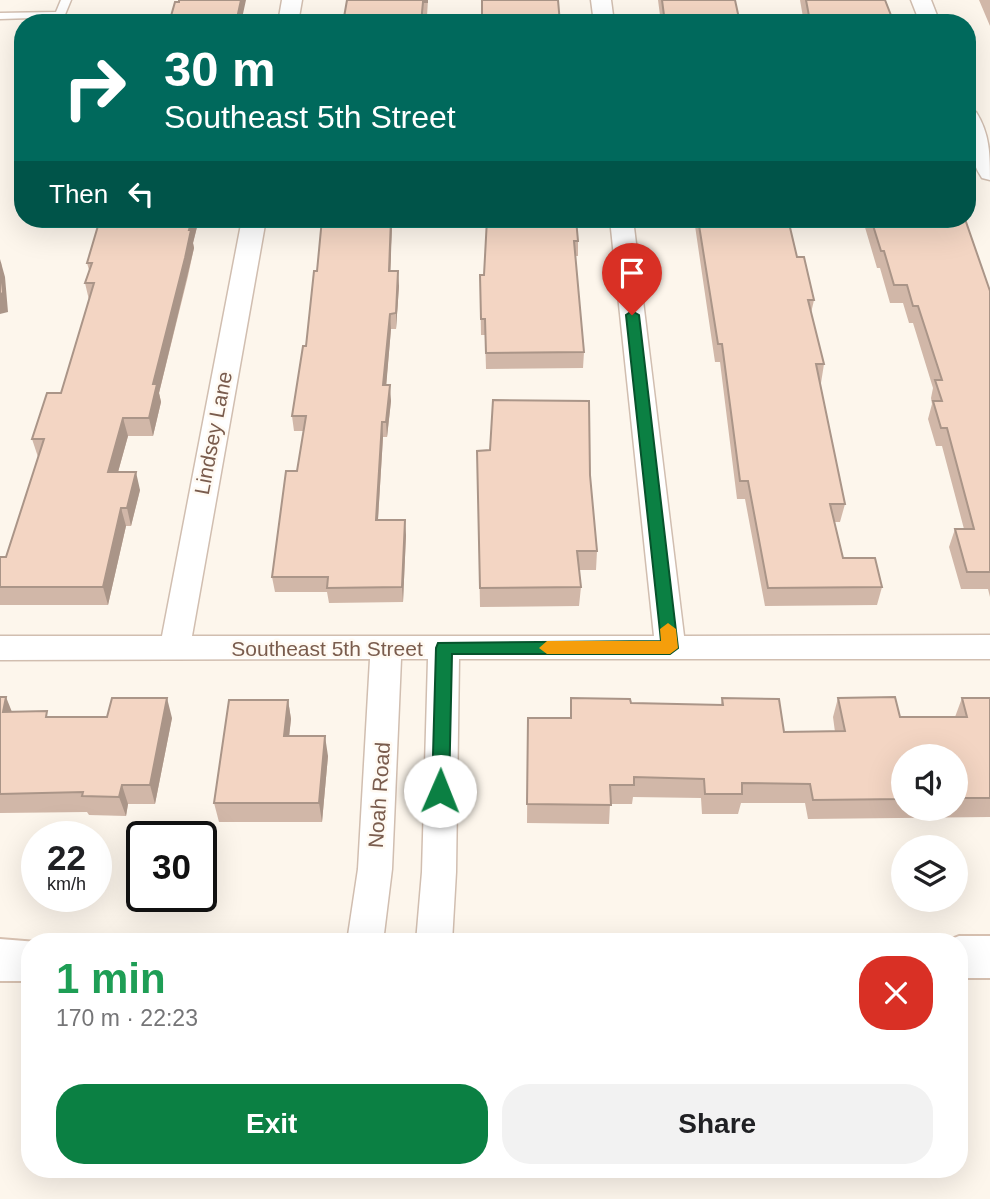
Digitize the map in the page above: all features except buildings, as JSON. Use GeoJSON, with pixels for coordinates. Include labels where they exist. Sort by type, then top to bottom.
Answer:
{"type":"FeatureCollection","features":[{"type":"Feature","properties":{"kind":"main road"},"geometry":{"type":"LineString","coordinates":[[968,957],[990,957]]}},
{"type":"Feature","properties":{"kind":"main road"},"geometry":{"type":"LineString","coordinates":[[0,960],[21,960]]}},
{"type":"Feature","properties":{"kind":"street"},"geometry":{"type":"LineString","coordinates":[[976,122],[990,173]]}},
{"type":"Feature","properties":{"kind":"street","name":"Lindsey Lane"},"geometry":{"type":"LineString","coordinates":[[175,648],[252,228]]}},
{"type":"Feature","properties":{"kind":"street"},"geometry":{"type":"LineString","coordinates":[[623,228],[670,648]]}},
{"type":"Feature","properties":{"kind":"street","name":"Southeast 5th Street"},"geometry":{"type":"LineString","coordinates":[[0,648],[990,648]]}},
{"type":"Feature","properties":{"kind":"street","name":"Noah Road"},"geometry":{"type":"LineString","coordinates":[[366,933],[375,869],[386,648]]}},
{"type":"Feature","properties":{"kind":"street"},"geometry":{"type":"LineString","coordinates":[[435,933],[439,872],[444,648]]}},
{"type":"Feature","properties":{"kind":"slow traffic"},"geometry":{"type":"LineString","coordinates":[[547,648],[670,648],[668,629]]}},
{"type":"Feature","properties":{"kind":"route"},"geometry":{"type":"LineString","coordinates":[[440,791],[444,648],[670,648],[632,315]]}}]}
